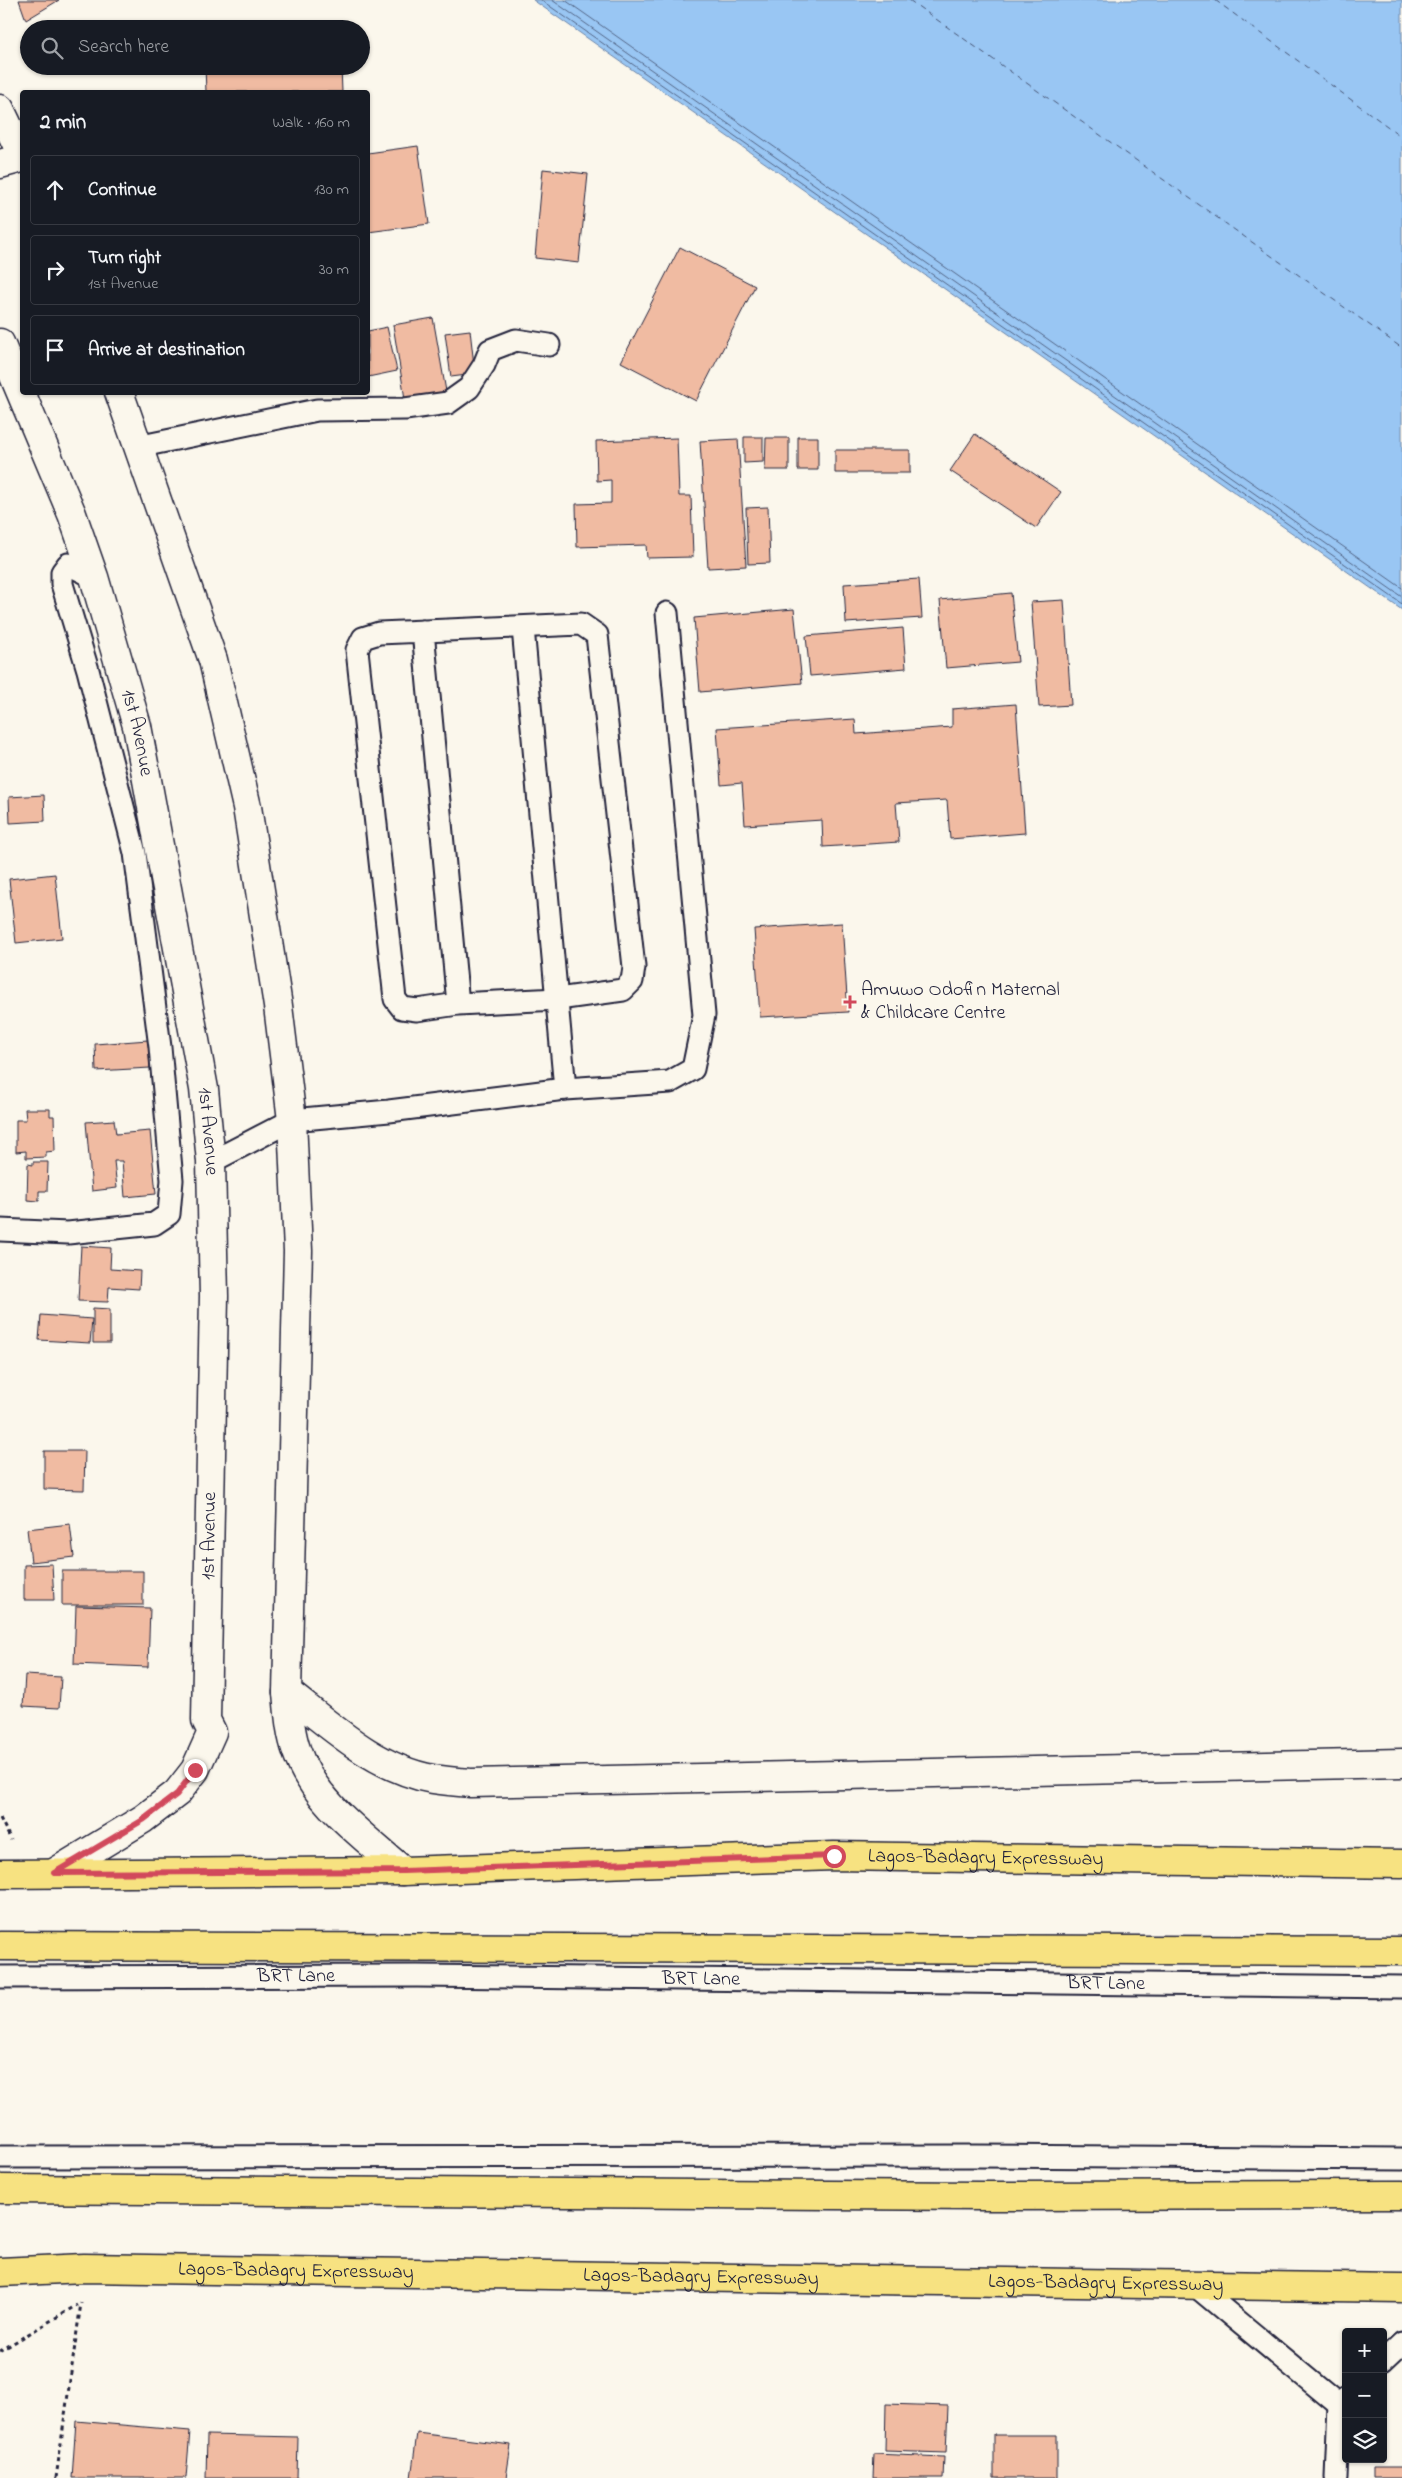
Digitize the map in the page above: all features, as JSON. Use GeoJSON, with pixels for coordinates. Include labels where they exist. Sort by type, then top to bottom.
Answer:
{"type":"FeatureCollection","features":[{"type":"Feature","properties":{"kind":"main road"},"geometry":{"type":"LineString","coordinates":[[1,113],[20,152]]}},
{"type":"Feature","properties":{"kind":"main road"},"geometry":{"type":"LineString","coordinates":[[0,164],[20,157]]}},
{"type":"Feature","properties":{"kind":"main road","name":"1st Avenue"},"geometry":{"type":"LineString","coordinates":[[0,343],[20,390]]}},
{"type":"Feature","properties":{"kind":"main road","name":"1st Avenue"},"geometry":{"type":"LineString","coordinates":[[22,395],[72,514],[94,577],[137,726],[204,1089],[211,1162],[214,1296],[206,1720],[212,1732],[195,1770],[177,1794],[143,1820],[54,1873]]}},
{"type":"Feature","properties":{"kind":"main road"},"geometry":{"type":"LineString","coordinates":[[120,395],[213,660],[245,798],[278,1006],[292,1120],[298,1251],[287,1692],[290,1729],[295,1746],[314,1786],[341,1816],[403,1871]]}},
{"type":"Feature","properties":{"kind":"main road"},"geometry":{"type":"LineString","coordinates":[[287,1692],[359,1748],[397,1768],[432,1779],[471,1783],[1402,1763]]}},
{"type":"Feature","properties":{"kind":"main road","name":"Lagos-Badagry Expressway"},"geometry":{"type":"LineString","coordinates":[[0,1874],[403,1871],[834,1856],[1402,1864]]}},
{"type":"Feature","properties":{"kind":"main road"},"geometry":{"type":"LineString","coordinates":[[0,1946],[1402,1951]]}},
{"type":"Feature","properties":{"kind":"main road"},"geometry":{"type":"LineString","coordinates":[[0,2189],[971,2196],[1402,2194]]}},
{"type":"Feature","properties":{"kind":"main road","name":"Lagos-Badagry Expressway"},"geometry":{"type":"LineString","coordinates":[[0,2272],[84,2268],[1402,2288]]}},
{"type":"Feature","properties":{"kind":"lane"},"geometry":{"type":"LineString","coordinates":[[137,446],[317,410],[405,409],[448,403],[469,388],[484,365],[490,350],[516,340],[549,345]]}},
{"type":"Feature","properties":{"kind":"lane"},"geometry":{"type":"LineString","coordinates":[[0,1230],[68,1233],[154,1224],[169,1214],[172,1180],[160,1047],[135,853],[88,670],[62,584],[62,572],[68,564],[94,577]]}},
{"type":"Feature","properties":{"kind":"lane"},"geometry":{"type":"LineString","coordinates":[[211,1162],[292,1120],[389,1111],[565,1089],[670,1082],[693,1069],[704,1015],[667,613]]}},
{"type":"Feature","properties":{"kind":"lane"},"geometry":{"type":"LineString","coordinates":[[581,624],[597,635],[634,966],[632,981],[622,990],[558,998],[458,1004],[417,1010],[402,1008],[395,998],[358,650],[363,638],[371,635],[423,631],[523,628],[581,624]]}},
{"type":"Feature","properties":{"kind":"lane"},"geometry":{"type":"LineString","coordinates":[[523,628],[565,1089]]}},
{"type":"Feature","properties":{"kind":"lane"},"geometry":{"type":"LineString","coordinates":[[423,631],[458,1004]]}},
{"type":"Feature","properties":{"kind":"lane","name":"BRT Lane"},"geometry":{"type":"LineString","coordinates":[[0,1977],[417,1976],[1402,1987]]}},
{"type":"Feature","properties":{"kind":"lane"},"geometry":{"type":"LineString","coordinates":[[0,2157],[987,2156],[1402,2160]]}},
{"type":"Feature","properties":{"kind":"lane"},"geometry":{"type":"LineString","coordinates":[[1193,2284],[1342,2401],[1336,2478]]}},
{"type":"Feature","properties":{"kind":"lane"},"geometry":{"type":"LineString","coordinates":[[1387,2357],[1402,2343]]}},
{"type":"Feature","properties":{"kind":"path"},"geometry":{"type":"LineString","coordinates":[[56,2478],[81,2303],[84,2268]]}},
{"type":"Feature","properties":{"kind":"path"},"geometry":{"type":"LineString","coordinates":[[0,2351],[81,2303]]}},
{"type":"Feature","properties":{"kind":"water"},"geometry":{"type":"Polygon","coordinates":[[[533,0],[1402,0],[1402,610],[533,0]]]}},
{"type":"Feature","properties":{"kind":"building"},"geometry":{"type":"Polygon","coordinates":[[[19,0],[59,0],[26,20],[19,0]]]}},
{"type":"Feature","properties":{"kind":"building"},"geometry":{"type":"Polygon","coordinates":[[[205,75],[341,75],[342,90],[206,90],[205,75]]]}},
{"type":"Feature","properties":{"kind":"building"},"geometry":{"type":"Polygon","coordinates":[[[418,146],[429,224],[370,232],[370,153],[418,146]]]}},
{"type":"Feature","properties":{"kind":"building"},"geometry":{"type":"Polygon","coordinates":[[[543,169],[588,174],[579,263],[535,258],[543,169]]]}},
{"type":"Feature","properties":{"kind":"building"},"geometry":{"type":"Polygon","coordinates":[[[680,247],[755,286],[696,401],[621,362],[680,247]]]}},
{"type":"Feature","properties":{"kind":"building"},"geometry":{"type":"Polygon","coordinates":[[[433,318],[447,397],[406,405],[393,325],[433,318]]]}},
{"type":"Feature","properties":{"kind":"building"},"geometry":{"type":"Polygon","coordinates":[[[387,327],[397,371],[370,377],[370,331],[387,327]]]}},
{"type":"Feature","properties":{"kind":"building"},"geometry":{"type":"Polygon","coordinates":[[[470,330],[475,374],[451,377],[445,333],[470,330]]]}},
{"type":"Feature","properties":{"kind":"building"},"geometry":{"type":"Polygon","coordinates":[[[975,434],[1061,492],[1036,528],[950,471],[975,434]]]}},
{"type":"Feature","properties":{"kind":"building"},"geometry":{"type":"Polygon","coordinates":[[[744,437],[763,437],[763,462],[744,463],[744,437]]]}},
{"type":"Feature","properties":{"kind":"building"},"geometry":{"type":"Polygon","coordinates":[[[798,437],[818,437],[818,470],[798,470],[798,437]]]}},
{"type":"Feature","properties":{"kind":"building"},"geometry":{"type":"Polygon","coordinates":[[[677,438],[679,496],[691,496],[693,557],[647,558],[646,545],[577,547],[576,504],[611,503],[611,480],[597,481],[596,441],[677,438]]]}},
{"type":"Feature","properties":{"kind":"building"},"geometry":{"type":"Polygon","coordinates":[[[766,438],[789,438],[789,470],[765,470],[766,438]]]}},
{"type":"Feature","properties":{"kind":"building"},"geometry":{"type":"Polygon","coordinates":[[[738,439],[746,566],[708,568],[700,441],[738,439]]]}},
{"type":"Feature","properties":{"kind":"building"},"geometry":{"type":"Polygon","coordinates":[[[835,450],[910,450],[910,473],[835,473],[835,450]]]}},
{"type":"Feature","properties":{"kind":"building"},"geometry":{"type":"Polygon","coordinates":[[[768,507],[770,563],[748,564],[746,508],[768,507]]]}},
{"type":"Feature","properties":{"kind":"building"},"geometry":{"type":"Polygon","coordinates":[[[919,579],[922,618],[846,623],[844,584],[919,579]]]}},
{"type":"Feature","properties":{"kind":"building"},"geometry":{"type":"Polygon","coordinates":[[[1011,593],[1018,662],[946,668],[940,600],[1011,593]]]}},
{"type":"Feature","properties":{"kind":"building"},"geometry":{"type":"Polygon","coordinates":[[[1064,600],[1071,705],[1039,707],[1031,602],[1064,600]]]}},
{"type":"Feature","properties":{"kind":"building"},"geometry":{"type":"Polygon","coordinates":[[[794,609],[802,683],[700,692],[694,618],[794,609]]]}},
{"type":"Feature","properties":{"kind":"building"},"geometry":{"type":"Polygon","coordinates":[[[903,628],[906,668],[810,676],[806,636],[903,628]]]}},
{"type":"Feature","properties":{"kind":"building"},"geometry":{"type":"Polygon","coordinates":[[[1016,704],[1025,833],[950,839],[947,800],[896,803],[899,842],[823,847],[822,820],[745,825],[742,783],[721,785],[717,728],[855,719],[856,734],[952,727],[952,709],[1016,704]]]}},
{"type":"Feature","properties":{"kind":"building"},"geometry":{"type":"Polygon","coordinates":[[[44,795],[45,821],[10,823],[9,797],[44,795]]]}},
{"type":"Feature","properties":{"kind":"building"},"geometry":{"type":"Polygon","coordinates":[[[55,874],[62,938],[16,943],[9,879],[55,874]]]}},
{"type":"Feature","properties":{"kind":"building"},"geometry":{"type":"Polygon","coordinates":[[[842,923],[848,1012],[760,1017],[754,929],[842,923]]]}},
{"type":"Feature","properties":{"kind":"building"},"geometry":{"type":"Polygon","coordinates":[[[148,1040],[150,1068],[96,1071],[95,1044],[148,1040]]]}},
{"type":"Feature","properties":{"kind":"building"},"geometry":{"type":"Polygon","coordinates":[[[25,1109],[50,1109],[50,1116],[54,1116],[55,1151],[46,1152],[46,1157],[26,1158],[26,1151],[16,1152],[16,1120],[26,1120],[25,1109]]]}},
{"type":"Feature","properties":{"kind":"building"},"geometry":{"type":"Polygon","coordinates":[[[114,1120],[116,1134],[150,1131],[156,1194],[125,1197],[122,1161],[114,1161],[117,1188],[92,1191],[86,1122],[114,1120]]]}},
{"type":"Feature","properties":{"kind":"building"},"geometry":{"type":"Polygon","coordinates":[[[33,1162],[48,1162],[47,1191],[39,1191],[39,1201],[27,1200],[28,1164],[33,1165],[33,1162]]]}},
{"type":"Feature","properties":{"kind":"building"},"geometry":{"type":"Polygon","coordinates":[[[81,1246],[111,1248],[110,1269],[140,1271],[139,1289],[109,1287],[108,1302],[78,1301],[81,1246]]]}},
{"type":"Feature","properties":{"kind":"building"},"geometry":{"type":"Polygon","coordinates":[[[93,1308],[110,1309],[110,1343],[93,1343],[93,1308]]]}},
{"type":"Feature","properties":{"kind":"building"},"geometry":{"type":"Polygon","coordinates":[[[41,1315],[92,1319],[90,1343],[39,1340],[41,1315]]]}},
{"type":"Feature","properties":{"kind":"building"},"geometry":{"type":"Polygon","coordinates":[[[44,1451],[85,1451],[84,1490],[44,1489],[44,1451]]]}},
{"type":"Feature","properties":{"kind":"building"},"geometry":{"type":"Polygon","coordinates":[[[70,1524],[74,1557],[31,1562],[27,1529],[70,1524]]]}},
{"type":"Feature","properties":{"kind":"building"},"geometry":{"type":"Polygon","coordinates":[[[52,1564],[54,1600],[24,1600],[24,1565],[52,1564]]]}},
{"type":"Feature","properties":{"kind":"building"},"geometry":{"type":"Polygon","coordinates":[[[62,1571],[143,1571],[143,1605],[62,1605],[62,1571]]]}},
{"type":"Feature","properties":{"kind":"building"},"geometry":{"type":"Polygon","coordinates":[[[76,1606],[150,1608],[148,1667],[74,1664],[76,1606]]]}},
{"type":"Feature","properties":{"kind":"building"},"geometry":{"type":"Polygon","coordinates":[[[25,1675],[61,1677],[59,1708],[23,1706],[25,1675]]]}},
{"type":"Feature","properties":{"kind":"building"},"geometry":{"type":"Polygon","coordinates":[[[886,2404],[948,2406],[946,2453],[885,2451],[886,2404]]]}},
{"type":"Feature","properties":{"kind":"building"},"geometry":{"type":"Polygon","coordinates":[[[76,2421],[190,2431],[186,2478],[72,2478],[76,2421]]]}},
{"type":"Feature","properties":{"kind":"building"},"geometry":{"type":"Polygon","coordinates":[[[417,2433],[511,2445],[506,2478],[411,2478],[417,2433]]]}},
{"type":"Feature","properties":{"kind":"building"},"geometry":{"type":"Polygon","coordinates":[[[207,2435],[298,2437],[297,2478],[206,2478],[207,2435]]]}},
{"type":"Feature","properties":{"kind":"building"},"geometry":{"type":"Polygon","coordinates":[[[994,2435],[1057,2435],[1057,2478],[994,2478],[994,2435]]]}},
{"type":"Feature","properties":{"kind":"building"},"geometry":{"type":"Polygon","coordinates":[[[874,2454],[944,2457],[943,2478],[873,2478],[874,2454]]]}},
{"type":"Feature","properties":{"kind":"building"},"geometry":{"type":"Polygon","coordinates":[[[1373,2467],[1402,2467],[1402,2478],[1373,2478],[1373,2467]]]}},
{"type":"Feature","properties":{"kind":"ferry route"},"geometry":{"type":"LineString","coordinates":[[909,0],[1402,348]]}},
{"type":"Feature","properties":{"kind":"ferry route"},"geometry":{"type":"LineString","coordinates":[[1215,0],[1402,137]]}},
{"type":"Feature","properties":{"kind":"place","name":"Amuwo Odofin Maternal & Childcare Centre"},"geometry":{"type":"Point","coordinates":[850,1002]}},
{"type":"Feature","properties":{"kind":"route"},"geometry":{"type":"LineString","coordinates":[[195,1770],[177,1794],[143,1820],[54,1873],[403,1871],[834,1856]]}}]}
